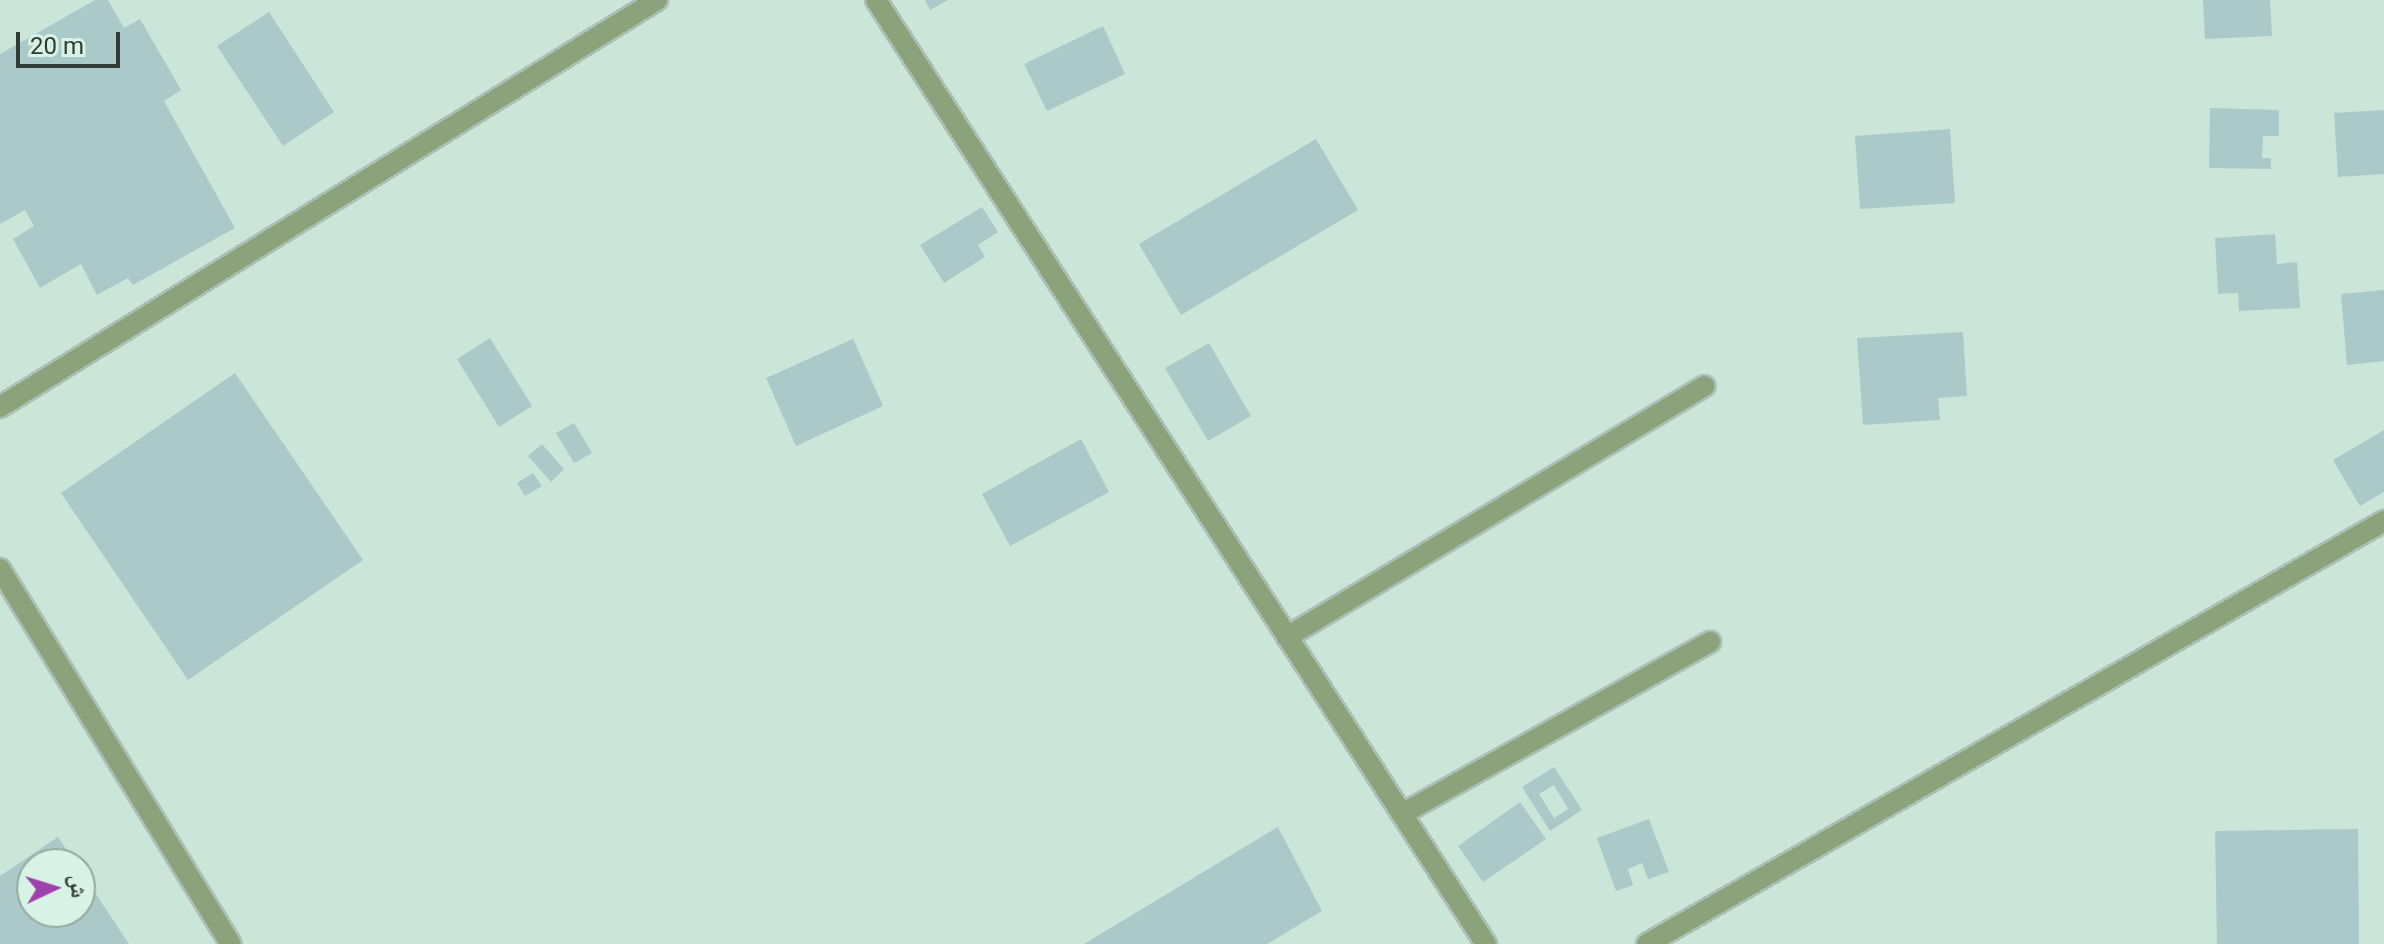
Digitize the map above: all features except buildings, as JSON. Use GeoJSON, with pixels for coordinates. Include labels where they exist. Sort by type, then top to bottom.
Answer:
{"type":"FeatureCollection","features":[{"type":"Feature","properties":{"kind":"street"},"geometry":{"type":"LineString","coordinates":[[0,407],[657,0]]}},
{"type":"Feature","properties":{"kind":"street"},"geometry":{"type":"LineString","coordinates":[[876,0],[1486,944]]}},
{"type":"Feature","properties":{"kind":"street"},"geometry":{"type":"LineString","coordinates":[[1287,637],[1704,386]]}},
{"type":"Feature","properties":{"kind":"street"},"geometry":{"type":"LineString","coordinates":[[1647,944],[2384,521]]}},
{"type":"Feature","properties":{"kind":"street"},"geometry":{"type":"LineString","coordinates":[[0,569],[231,944]]}},
{"type":"Feature","properties":{"kind":"street"},"geometry":{"type":"LineString","coordinates":[[1402,814],[1710,642]]}}]}
